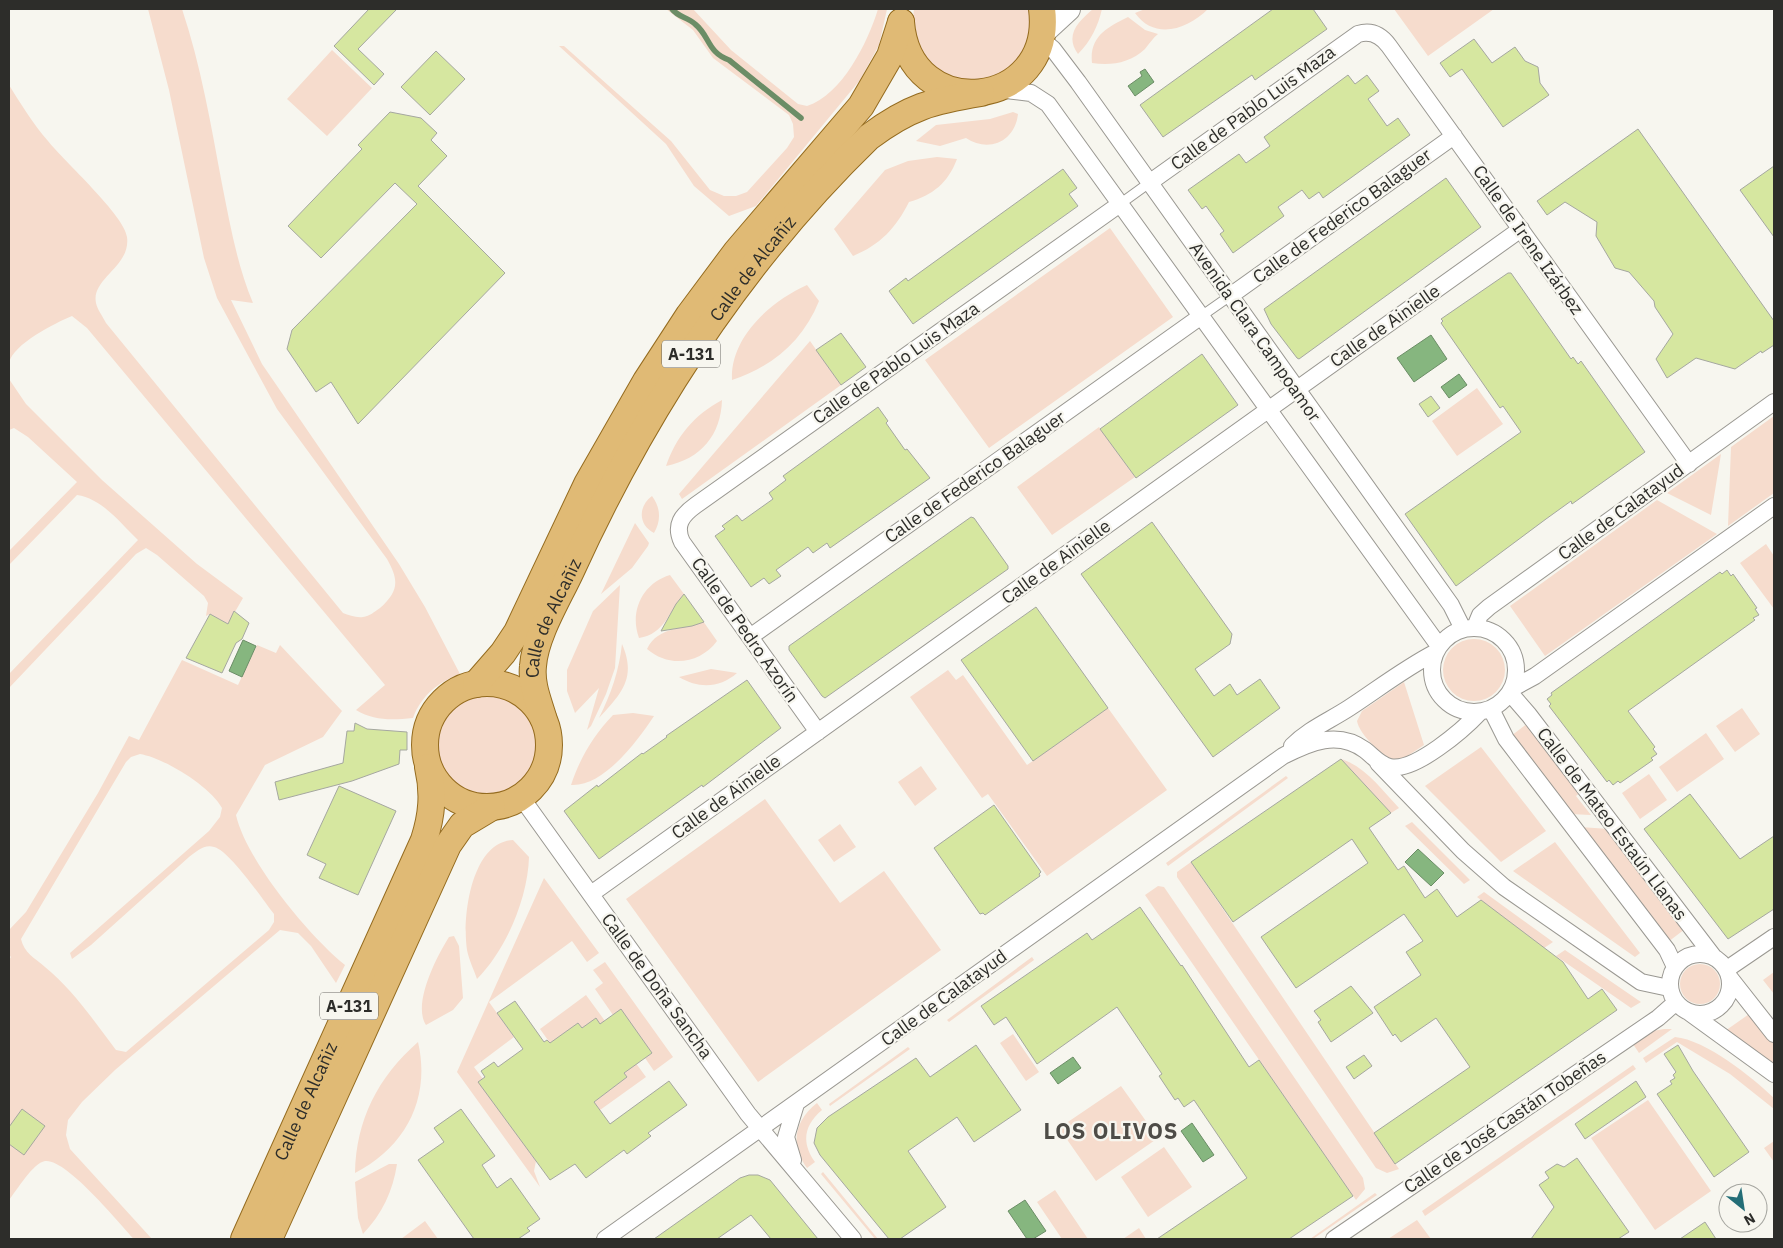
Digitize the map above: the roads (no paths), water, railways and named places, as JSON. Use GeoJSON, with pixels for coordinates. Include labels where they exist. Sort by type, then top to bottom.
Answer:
{"type":"FeatureCollection","features":[{"type":"Feature","properties":{"kind":"main road"},"geometry":{"type":"LineString","coordinates":[[1045,22],[1068,9]]}},
{"type":"Feature","properties":{"kind":"main road","name":"A-131"},"geometry":{"type":"LineString","coordinates":[[902,16],[903,40],[909,56],[925,76],[946,90],[963,94],[989,91],[1013,82],[1026,70],[1035,56],[1045,22]]}},
{"type":"Feature","properties":{"kind":"main road","name":"Calle de Alcañiz"},"geometry":{"type":"LineString","coordinates":[[476,684],[503,653],[517,632],[587,484],[646,381],[689,315],[736,252],[862,106],[890,56],[902,16]]}},
{"type":"Feature","properties":{"kind":"main road","name":"Calle de Alcañiz"},"geometry":{"type":"LineString","coordinates":[[543,717],[532,677],[538,644],[590,529],[626,460],[665,393],[708,329],[779,236],[869,137],[884,125],[920,106],[938,100],[989,91]]}},
{"type":"Feature","properties":{"kind":"main road","name":"A-131"},"geometry":{"type":"LineString","coordinates":[[476,684],[499,684],[520,692],[537,708],[543,717],[549,742],[545,767],[540,779],[522,797],[512,802],[492,807],[479,807],[454,798],[434,779],[428,767],[425,740],[432,715],[449,696],[459,690],[476,684]]}},
{"type":"Feature","properties":{"kind":"main road","name":"Calle de Alcañiz"},"geometry":{"type":"LineString","coordinates":[[244,1239],[424,840],[429,826],[433,796],[428,767]]}},
{"type":"Feature","properties":{"kind":"main road","name":"Calle de Alcañiz"},"geometry":{"type":"LineString","coordinates":[[269,1239],[448,845],[462,825],[492,807]]}},
{"type":"Feature","properties":{"kind":"street","name":"Avenida Clara Campoamor"},"geometry":{"type":"LineString","coordinates":[[1045,22],[1053,49],[1469,628]]}},
{"type":"Feature","properties":{"kind":"street","name":"Calle de Irene Izárbez"},"geometry":{"type":"LineString","coordinates":[[1358,34],[1373,33],[1386,42],[1689,464]]}},
{"type":"Feature","properties":{"kind":"street","name":"Calle de Pablo Luis Maza"},"geometry":{"type":"LineString","coordinates":[[1149,182],[1358,34]]}},
{"type":"Feature","properties":{"kind":"street","name":"Avenida Clara Campoamor"},"geometry":{"type":"LineString","coordinates":[[989,91],[1024,92],[1043,99],[1437,649]]}},
{"type":"Feature","properties":{"kind":"street","name":"Calle de Federico Balaguer"},"geometry":{"type":"LineString","coordinates":[[1230,296],[1454,136]]}},
{"type":"Feature","properties":{"kind":"street","name":"Calle de Pablo Luis Maza"},"geometry":{"type":"LineString","coordinates":[[678,526],[681,518],[691,508],[1120,204]]}},
{"type":"Feature","properties":{"kind":"street","name":"Calle de Ainielle"},"geometry":{"type":"LineString","coordinates":[[590,894],[1521,229]]}},
{"type":"Feature","properties":{"kind":"street","name":"Calle de Federico Balaguer"},"geometry":{"type":"LineString","coordinates":[[750,637],[1200,317]]}},
{"type":"Feature","properties":{"kind":"street","name":"Calle de Calatayud"},"geometry":{"type":"LineString","coordinates":[[1469,628],[1489,606],[1774,402]]}},
{"type":"Feature","properties":{"kind":"street"},"geometry":{"type":"LineString","coordinates":[[1511,690],[1516,676],[1516,664],[1510,647],[1498,634],[1469,628],[1445,638],[1437,649],[1432,674],[1440,695],[1457,709],[1485,710],[1774,506]]}},
{"type":"Feature","properties":{"kind":"street","name":"Calle de Pedro Azorín"},"geometry":{"type":"LineString","coordinates":[[678,526],[682,542],[818,732]]}},
{"type":"Feature","properties":{"kind":"street","name":"Calle de Calatayud"},"geometry":{"type":"LineString","coordinates":[[605,1239],[1283,756],[1313,728],[1348,709],[1408,666],[1437,649]]}},
{"type":"Feature","properties":{"kind":"street","name":"Calle de Mateo Estaún Llanas"},"geometry":{"type":"LineString","coordinates":[[1511,690],[1713,956]]}},
{"type":"Feature","properties":{"kind":"street","name":"Calle de Calatayud"},"geometry":{"type":"LineString","coordinates":[[1283,756],[1328,738],[1353,742],[1388,767],[1403,767],[1416,762],[1467,726],[1485,710]]}},
{"type":"Feature","properties":{"kind":"street","name":"Calle de Mateo Estaún Llanas"},"geometry":{"type":"LineString","coordinates":[[1485,710],[1667,950],[1675,967]]}},
{"type":"Feature","properties":{"kind":"street"},"geometry":{"type":"LineString","coordinates":[[1364,750],[1476,864],[1518,898],[1641,982],[1672,996],[1690,1013],[1774,1074]]}},
{"type":"Feature","properties":{"kind":"street"},"geometry":{"type":"LineString","coordinates":[[1412,798],[1406,783],[1410,768],[1416,762]]}},
{"type":"Feature","properties":{"kind":"street","name":"Calle de Doña Sancha"},"geometry":{"type":"LineString","coordinates":[[522,797],[590,894],[762,1128],[853,1239]]}},
{"type":"Feature","properties":{"kind":"street"},"geometry":{"type":"LineString","coordinates":[[1729,973],[1774,937]]}},
{"type":"Feature","properties":{"kind":"street"},"geometry":{"type":"LineString","coordinates":[[1672,996],[1669,980],[1675,967],[1691,955],[1706,954],[1713,956],[1729,973],[1774,1034]]}},
{"type":"Feature","properties":{"kind":"street"},"geometry":{"type":"LineString","coordinates":[[1690,1013],[1709,1012],[1723,1002],[1729,991],[1729,973]]}},
{"type":"Feature","properties":{"kind":"street","name":"Calle de José Castán Tobeñas"},"geometry":{"type":"LineString","coordinates":[[1334,1239],[1658,1018],[1672,996]]}},
{"type":"Feature","properties":{"kind":"street","name":"Calle de Doña Sancha"},"geometry":{"type":"LineString","coordinates":[[796,1104],[786,1137],[790,1156],[798,1171]]}},
{"type":"Feature","properties":{"kind":"lane"},"geometry":{"type":"LineString","coordinates":[[1120,204],[1149,182]]}},
{"type":"Feature","properties":{"kind":"lane"},"geometry":{"type":"LineString","coordinates":[[1200,317],[1230,296]]}},
{"type":"Feature","properties":{"kind":"waterway"},"geometry":{"type":"LineString","coordinates":[[672,9],[700,29],[717,53],[729,60],[801,118]]}},
{"type":"Feature","properties":{"kind":"district","name":"LOS OLIVOS"},"geometry":{"type":"Point","coordinates":[1111,1131]}}]}
